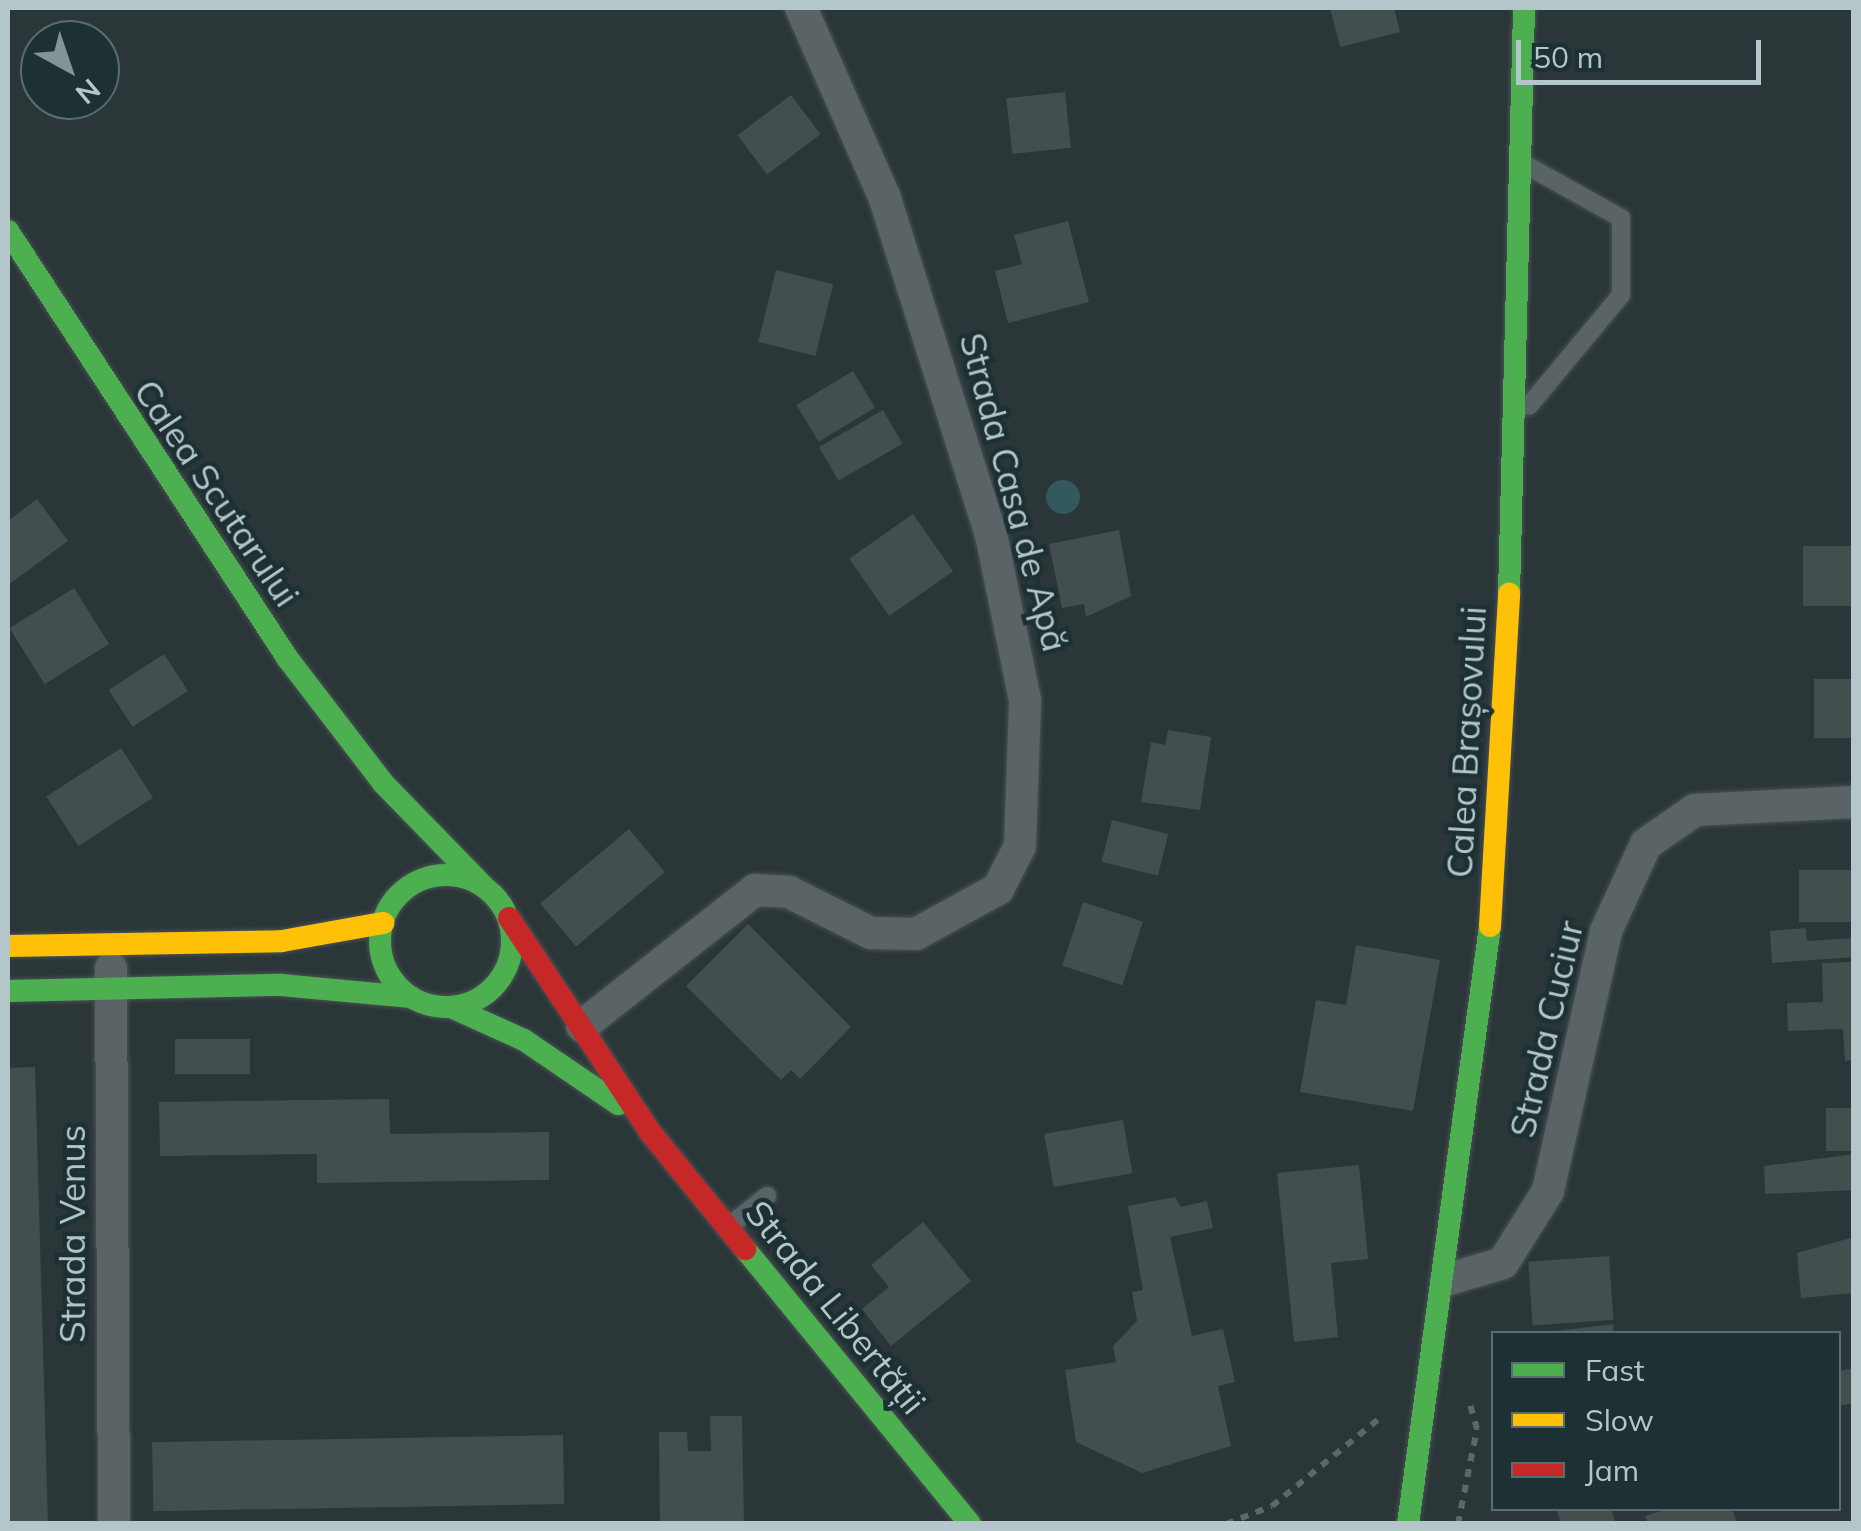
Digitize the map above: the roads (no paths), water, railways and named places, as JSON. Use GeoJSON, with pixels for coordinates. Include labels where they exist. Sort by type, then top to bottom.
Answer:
{"type":"FeatureCollection","features":[{"type":"Feature","properties":{"kind":"main road","name":"Calea Brașovului"},"geometry":{"type":"LineString","coordinates":[[1408,1524],[1446,1280],[1504,775],[1524,8]]}},
{"type":"Feature","properties":{"kind":"main road","name":"Calea Scutarului"},"geometry":{"type":"LineString","coordinates":[[8,231],[182,508],[383,783],[483,886]]}},
{"type":"Feature","properties":{"kind":"main road","name":"Calea Scutarului"},"geometry":{"type":"LineString","coordinates":[[383,783],[407,848],[406,889]]}},
{"type":"Feature","properties":{"kind":"main road"},"geometry":{"type":"LineString","coordinates":[[8,990],[281,985],[411,997],[451,1007],[502,977],[509,918],[483,886],[444,874],[406,889],[382,923],[384,965],[411,997]]}},
{"type":"Feature","properties":{"kind":"main road","name":"Strada Libertății"},"geometry":{"type":"LineString","coordinates":[[509,918],[650,1132],[970,1524]]}},
{"type":"Feature","properties":{"kind":"main road"},"geometry":{"type":"LineString","coordinates":[[8,946],[282,941],[382,923]]}},
{"type":"Feature","properties":{"kind":"main road","name":"Strada Libertății"},"geometry":{"type":"LineString","coordinates":[[451,1007],[591,1080],[650,1132]]}},
{"type":"Feature","properties":{"kind":"main road","name":"Calea Brașovului"},"geometry":{"type":"LineString","coordinates":[[1379,1523],[1414,1474]]}},
{"type":"Feature","properties":{"kind":"street","name":"Strada Casa de Apă"},"geometry":{"type":"LineString","coordinates":[[582,1026],[755,890],[778,888],[871,932],[916,934],[980,904],[1012,871],[1020,846],[1025,700],[991,535],[884,196],[800,8]]}},
{"type":"Feature","properties":{"kind":"street","name":"Strada Cuciur"},"geometry":{"type":"LineString","coordinates":[[1446,1280],[1503,1262],[1548,1192],[1606,932],[1646,844],[1695,810],[1854,802]]}},
{"type":"Feature","properties":{"kind":"street","name":"Strada Venus"},"geometry":{"type":"LineString","coordinates":[[112,944],[114,1524]]}},
{"type":"Feature","properties":{"kind":"lane"},"geometry":{"type":"LineString","coordinates":[[1512,425],[1621,295],[1621,218],[1520,162]]}},
{"type":"Feature","properties":{"kind":"lane"},"geometry":{"type":"LineString","coordinates":[[727,1228],[767,1196]]}},
{"type":"Feature","properties":{"kind":"water"},"geometry":{"type":"Polygon","coordinates":[[[1063,480],[1075,485],[1080,497],[1075,509],[1063,514],[1051,509],[1046,497],[1051,485],[1063,480]]]}}]}
